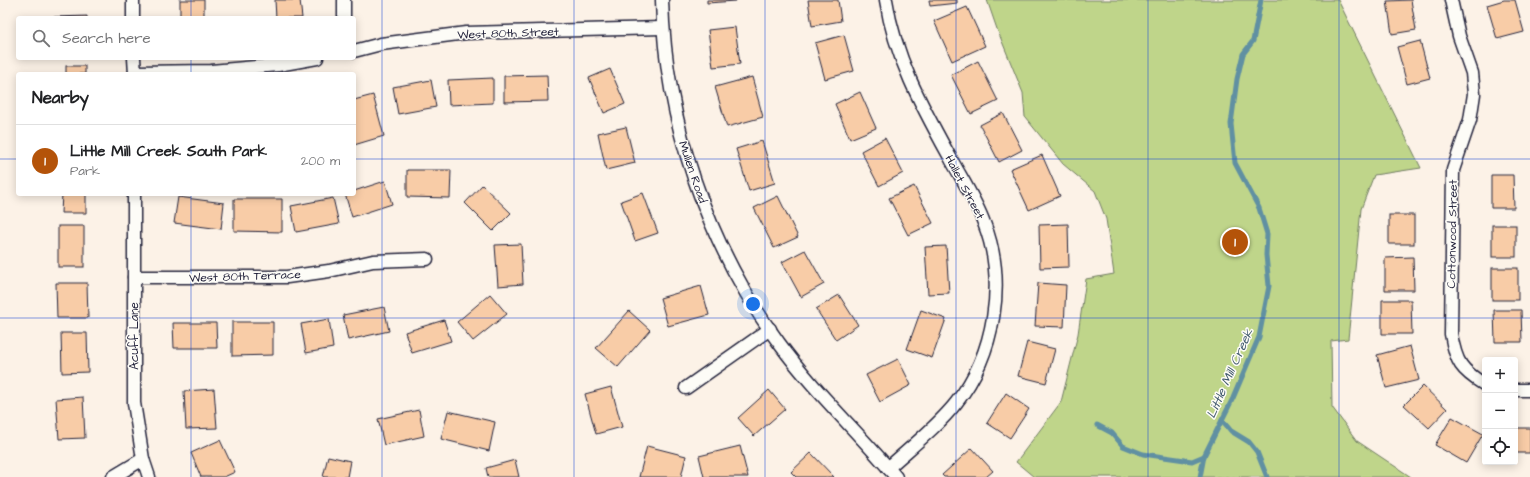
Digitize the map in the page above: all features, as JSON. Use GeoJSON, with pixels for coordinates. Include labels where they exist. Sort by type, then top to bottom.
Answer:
{"type":"FeatureCollection","features":[{"type":"Feature","properties":{"kind":"street"},"geometry":{"type":"LineString","coordinates":[[133,0],[134,16]]}},
{"type":"Feature","properties":{"kind":"street"},"geometry":{"type":"LineString","coordinates":[[344,0],[344,16]]}},
{"type":"Feature","properties":{"kind":"street","name":"Mullen Road"},"geometry":{"type":"LineString","coordinates":[[662,0],[662,28],[668,76],[682,137],[700,195],[723,250],[743,286],[780,344],[830,404],[896,477]]}},
{"type":"Feature","properties":{"kind":"street","name":"Hallet Street"},"geometry":{"type":"LineString","coordinates":[[886,0],[901,59],[922,107],[974,200],[984,224],[992,253],[995,288],[994,311],[988,340],[975,372],[966,388],[945,416],[888,468]]}},
{"type":"Feature","properties":{"kind":"street","name":"Cottonwood Street"},"geometry":{"type":"LineString","coordinates":[[1451,0],[1459,36],[1472,73],[1474,94],[1470,120],[1453,170],[1451,334],[1454,353],[1467,374],[1482,383]]}},
{"type":"Feature","properties":{"kind":"street","name":"West 80th Street"},"geometry":{"type":"LineString","coordinates":[[356,50],[381,44],[466,34],[662,28]]}},
{"type":"Feature","properties":{"kind":"street"},"geometry":{"type":"LineString","coordinates":[[134,60],[135,72]]}},
{"type":"Feature","properties":{"kind":"street"},"geometry":{"type":"LineString","coordinates":[[173,72],[211,71],[278,65],[306,60]]}},
{"type":"Feature","properties":{"kind":"street","name":"Acuff Lane"},"geometry":{"type":"LineString","coordinates":[[134,196],[134,403],[143,459],[149,477]]}},
{"type":"Feature","properties":{"kind":"street","name":"West 80th Terrace"},"geometry":{"type":"LineString","coordinates":[[134,277],[287,277],[329,271],[373,261],[427,259]]}},
{"type":"Feature","properties":{"kind":"street"},"geometry":{"type":"LineString","coordinates":[[686,388],[770,329]]}},
{"type":"Feature","properties":{"kind":"street"},"geometry":{"type":"LineString","coordinates":[[1518,390],[1530,390]]}},
{"type":"Feature","properties":{"kind":"street"},"geometry":{"type":"LineString","coordinates":[[113,477],[143,459]]}},
{"type":"Feature","properties":{"kind":"green space"},"geometry":{"type":"Polygon","coordinates":[[[987,0],[1338,0],[1421,168],[1374,175],[1361,209],[1348,339],[1331,341],[1332,407],[1357,441],[1411,477],[1034,477],[1016,462],[1061,402],[1078,334],[1086,279],[1114,274],[1106,219],[1095,191],[1063,164],[1025,117],[1023,93],[987,0]]]}},
{"type":"Feature","properties":{"kind":"building"},"geometry":{"type":"Polygon","coordinates":[[[180,0],[204,0],[204,16],[180,16],[180,0]]]}},
{"type":"Feature","properties":{"kind":"building"},"geometry":{"type":"Polygon","coordinates":[[[275,0],[300,0],[302,16],[276,16],[275,0]]]}},
{"type":"Feature","properties":{"kind":"building"},"geometry":{"type":"Polygon","coordinates":[[[707,0],[736,0],[736,1],[707,3],[707,0]]]}},
{"type":"Feature","properties":{"kind":"building"},"geometry":{"type":"Polygon","coordinates":[[[808,0],[838,0],[841,21],[812,26],[808,0]]]}},
{"type":"Feature","properties":{"kind":"building"},"geometry":{"type":"Polygon","coordinates":[[[929,0],[957,0],[957,3],[930,6],[929,0]]]}},
{"type":"Feature","properties":{"kind":"building"},"geometry":{"type":"Polygon","coordinates":[[[1411,0],[1416,30],[1392,34],[1387,1],[1411,0]]]}},
{"type":"Feature","properties":{"kind":"building"},"geometry":{"type":"Polygon","coordinates":[[[1504,0],[1515,0],[1524,32],[1497,39],[1487,5],[1504,0]]]}},
{"type":"Feature","properties":{"kind":"building"},"geometry":{"type":"Polygon","coordinates":[[[967,7],[985,46],[952,61],[934,21],[967,7]]]}},
{"type":"Feature","properties":{"kind":"building"},"geometry":{"type":"Polygon","coordinates":[[[735,27],[740,64],[713,67],[708,30],[735,27]]]}},
{"type":"Feature","properties":{"kind":"building"},"geometry":{"type":"Polygon","coordinates":[[[844,35],[854,71],[825,79],[815,43],[844,35]]]}},
{"type":"Feature","properties":{"kind":"building"},"geometry":{"type":"Polygon","coordinates":[[[1420,41],[1430,78],[1407,84],[1397,47],[1420,41]]]}},
{"type":"Feature","properties":{"kind":"building"},"geometry":{"type":"Polygon","coordinates":[[[978,61],[998,101],[971,114],[951,75],[978,61]]]}},
{"type":"Feature","properties":{"kind":"building"},"geometry":{"type":"Polygon","coordinates":[[[66,66],[85,66],[85,72],[66,72],[66,66]]]}},
{"type":"Feature","properties":{"kind":"building"},"geometry":{"type":"Polygon","coordinates":[[[610,69],[625,104],[604,113],[589,78],[610,69]]]}},
{"type":"Feature","properties":{"kind":"building"},"geometry":{"type":"Polygon","coordinates":[[[547,75],[548,101],[504,102],[504,76],[547,75]]]}},
{"type":"Feature","properties":{"kind":"building"},"geometry":{"type":"Polygon","coordinates":[[[752,77],[763,117],[727,127],[715,87],[752,77]]]}},
{"type":"Feature","properties":{"kind":"building"},"geometry":{"type":"Polygon","coordinates":[[[493,78],[493,103],[449,105],[448,80],[493,78]]]}},
{"type":"Feature","properties":{"kind":"building"},"geometry":{"type":"Polygon","coordinates":[[[431,80],[436,107],[398,114],[393,87],[431,80]]]}},
{"type":"Feature","properties":{"kind":"building"},"geometry":{"type":"Polygon","coordinates":[[[860,92],[876,128],[850,139],[835,104],[860,92]]]}},
{"type":"Feature","properties":{"kind":"building"},"geometry":{"type":"Polygon","coordinates":[[[373,95],[384,136],[356,144],[356,99],[373,95]]]}},
{"type":"Feature","properties":{"kind":"building"},"geometry":{"type":"Polygon","coordinates":[[[1003,113],[1022,150],[999,162],[980,125],[1003,113]]]}},
{"type":"Feature","properties":{"kind":"building"},"geometry":{"type":"Polygon","coordinates":[[[626,127],[635,163],[606,170],[598,133],[626,127]]]}},
{"type":"Feature","properties":{"kind":"building"},"geometry":{"type":"Polygon","coordinates":[[[885,138],[903,173],[879,186],[861,151],[885,138]]]}},
{"type":"Feature","properties":{"kind":"building"},"geometry":{"type":"Polygon","coordinates":[[[762,141],[775,183],[749,191],[736,149],[762,141]]]}},
{"type":"Feature","properties":{"kind":"building"},"geometry":{"type":"Polygon","coordinates":[[[1042,155],[1060,196],[1029,210],[1010,169],[1042,155]]]}},
{"type":"Feature","properties":{"kind":"building"},"geometry":{"type":"Polygon","coordinates":[[[407,170],[451,170],[450,198],[407,197],[407,170]]]}},
{"type":"Feature","properties":{"kind":"building"},"geometry":{"type":"Polygon","coordinates":[[[1491,175],[1513,175],[1514,208],[1491,208],[1491,175]]]}},
{"type":"Feature","properties":{"kind":"building"},"geometry":{"type":"Polygon","coordinates":[[[385,181],[392,204],[352,217],[346,196],[356,196],[356,190],[385,181]]]}},
{"type":"Feature","properties":{"kind":"building"},"geometry":{"type":"Polygon","coordinates":[[[482,185],[511,213],[493,231],[465,203],[482,185]]]}},
{"type":"Feature","properties":{"kind":"building"},"geometry":{"type":"Polygon","coordinates":[[[914,186],[933,223],[908,235],[889,198],[914,186]]]}},
{"type":"Feature","properties":{"kind":"building"},"geometry":{"type":"Polygon","coordinates":[[[643,193],[658,233],[635,241],[621,201],[643,193]]]}},
{"type":"Feature","properties":{"kind":"building"},"geometry":{"type":"Polygon","coordinates":[[[62,196],[86,196],[86,213],[61,213],[62,196]]]}},
{"type":"Feature","properties":{"kind":"building"},"geometry":{"type":"Polygon","coordinates":[[[778,196],[798,237],[774,248],[754,208],[778,196]]]}},
{"type":"Feature","properties":{"kind":"building"},"geometry":{"type":"Polygon","coordinates":[[[178,197],[224,203],[221,229],[174,223],[178,197]]]}},
{"type":"Feature","properties":{"kind":"building"},"geometry":{"type":"Polygon","coordinates":[[[333,198],[339,224],[296,232],[291,206],[333,198]]]}},
{"type":"Feature","properties":{"kind":"building"},"geometry":{"type":"Polygon","coordinates":[[[234,199],[282,199],[282,232],[234,231],[234,199]]]}},
{"type":"Feature","properties":{"kind":"building"},"geometry":{"type":"Polygon","coordinates":[[[1389,215],[1414,215],[1414,244],[1389,244],[1389,215]]]}},
{"type":"Feature","properties":{"kind":"building"},"geometry":{"type":"Polygon","coordinates":[[[1068,224],[1069,267],[1040,268],[1039,225],[1068,224]]]}},
{"type":"Feature","properties":{"kind":"building"},"geometry":{"type":"Polygon","coordinates":[[[1492,225],[1516,225],[1516,257],[1492,257],[1492,225]]]}},
{"type":"Feature","properties":{"kind":"building"},"geometry":{"type":"Polygon","coordinates":[[[58,226],[84,226],[84,267],[58,267],[58,226]]]}},
{"type":"Feature","properties":{"kind":"building"},"geometry":{"type":"Polygon","coordinates":[[[521,244],[523,284],[498,286],[495,245],[521,244]]]}},
{"type":"Feature","properties":{"kind":"building"},"geometry":{"type":"Polygon","coordinates":[[[946,246],[949,293],[928,294],[925,247],[946,246]]]}},
{"type":"Feature","properties":{"kind":"building"},"geometry":{"type":"Polygon","coordinates":[[[805,250],[824,284],[801,297],[782,262],[805,250]]]}},
{"type":"Feature","properties":{"kind":"building"},"geometry":{"type":"Polygon","coordinates":[[[1413,257],[1414,290],[1385,290],[1385,258],[1413,257]]]}},
{"type":"Feature","properties":{"kind":"building"},"geometry":{"type":"Polygon","coordinates":[[[1492,268],[1518,268],[1518,300],[1492,300],[1492,268]]]}},
{"type":"Feature","properties":{"kind":"building"},"geometry":{"type":"Polygon","coordinates":[[[56,283],[87,283],[88,318],[57,318],[56,283]]]}},
{"type":"Feature","properties":{"kind":"building"},"geometry":{"type":"Polygon","coordinates":[[[1038,283],[1066,285],[1064,327],[1035,326],[1038,283]]]}},
{"type":"Feature","properties":{"kind":"building"},"geometry":{"type":"Polygon","coordinates":[[[701,286],[709,315],[668,326],[660,298],[701,286]]]}},
{"type":"Feature","properties":{"kind":"building"},"geometry":{"type":"Polygon","coordinates":[[[490,294],[507,314],[473,341],[457,322],[490,294]]]}},
{"type":"Feature","properties":{"kind":"building"},"geometry":{"type":"Polygon","coordinates":[[[839,295],[858,325],[836,340],[816,309],[839,295]]]}},
{"type":"Feature","properties":{"kind":"building"},"geometry":{"type":"Polygon","coordinates":[[[1382,300],[1411,300],[1412,334],[1382,334],[1382,300]]]}},
{"type":"Feature","properties":{"kind":"building"},"geometry":{"type":"Polygon","coordinates":[[[384,307],[389,331],[348,340],[343,315],[384,307]]]}},
{"type":"Feature","properties":{"kind":"building"},"geometry":{"type":"Polygon","coordinates":[[[921,310],[946,319],[932,358],[907,349],[921,310]]]}},
{"type":"Feature","properties":{"kind":"building"},"geometry":{"type":"Polygon","coordinates":[[[1494,310],[1521,310],[1522,342],[1495,342],[1494,310]]]}},
{"type":"Feature","properties":{"kind":"building"},"geometry":{"type":"Polygon","coordinates":[[[629,311],[650,330],[618,367],[596,348],[629,311]]]}},
{"type":"Feature","properties":{"kind":"building"},"geometry":{"type":"Polygon","coordinates":[[[329,319],[333,348],[306,353],[301,324],[329,319]]]}},
{"type":"Feature","properties":{"kind":"building"},"geometry":{"type":"Polygon","coordinates":[[[444,320],[451,341],[412,353],[405,332],[444,320]]]}},
{"type":"Feature","properties":{"kind":"building"},"geometry":{"type":"Polygon","coordinates":[[[232,322],[273,322],[273,355],[232,356],[232,322]]]}},
{"type":"Feature","properties":{"kind":"building"},"geometry":{"type":"Polygon","coordinates":[[[173,323],[216,323],[217,348],[174,348],[173,323]]]}},
{"type":"Feature","properties":{"kind":"building"},"geometry":{"type":"Polygon","coordinates":[[[61,333],[87,333],[88,372],[62,373],[61,333]]]}},
{"type":"Feature","properties":{"kind":"building"},"geometry":{"type":"Polygon","coordinates":[[[1027,342],[1055,349],[1046,383],[1018,376],[1027,342]]]}},
{"type":"Feature","properties":{"kind":"building"},"geometry":{"type":"Polygon","coordinates":[[[1410,346],[1419,380],[1386,388],[1377,355],[1410,346]]]}},
{"type":"Feature","properties":{"kind":"building"},"geometry":{"type":"Polygon","coordinates":[[[898,359],[911,385],[880,402],[866,375],[898,359]]]}},
{"type":"Feature","properties":{"kind":"building"},"geometry":{"type":"Polygon","coordinates":[[[1423,386],[1447,409],[1429,428],[1404,405],[1423,386]]]}},
{"type":"Feature","properties":{"kind":"building"},"geometry":{"type":"Polygon","coordinates":[[[611,387],[622,427],[596,434],[585,394],[611,387]]]}},
{"type":"Feature","properties":{"kind":"building"},"geometry":{"type":"Polygon","coordinates":[[[214,389],[217,428],[186,429],[184,391],[214,389]]]}},
{"type":"Feature","properties":{"kind":"building"},"geometry":{"type":"Polygon","coordinates":[[[769,390],[785,409],[754,436],[738,418],[769,390]]]}},
{"type":"Feature","properties":{"kind":"building"},"geometry":{"type":"Polygon","coordinates":[[[1006,393],[1029,409],[1010,438],[987,423],[1006,393]]]}},
{"type":"Feature","properties":{"kind":"building"},"geometry":{"type":"Polygon","coordinates":[[[83,397],[85,438],[59,439],[56,399],[83,397]]]}},
{"type":"Feature","properties":{"kind":"building"},"geometry":{"type":"Polygon","coordinates":[[[419,410],[424,436],[384,445],[378,419],[419,410]]]}},
{"type":"Feature","properties":{"kind":"building"},"geometry":{"type":"Polygon","coordinates":[[[448,411],[495,422],[489,451],[441,439],[448,411]]]}},
{"type":"Feature","properties":{"kind":"building"},"geometry":{"type":"Polygon","coordinates":[[[1452,417],[1482,433],[1466,463],[1435,445],[1452,417]]]}},
{"type":"Feature","properties":{"kind":"building"},"geometry":{"type":"Polygon","coordinates":[[[1518,428],[1530,428],[1530,453],[1518,453],[1518,428]]]}},
{"type":"Feature","properties":{"kind":"building"},"geometry":{"type":"Polygon","coordinates":[[[220,440],[235,472],[224,477],[201,477],[191,453],[220,440]]]}},
{"type":"Feature","properties":{"kind":"building"},"geometry":{"type":"Polygon","coordinates":[[[647,446],[686,456],[681,477],[639,477],[647,446]]]}},
{"type":"Feature","properties":{"kind":"building"},"geometry":{"type":"Polygon","coordinates":[[[740,446],[748,477],[704,477],[699,456],[740,446]]]}},
{"type":"Feature","properties":{"kind":"building"},"geometry":{"type":"Polygon","coordinates":[[[972,448],[993,471],[986,477],[944,477],[942,475],[972,448]]]}},
{"type":"Feature","properties":{"kind":"building"},"geometry":{"type":"Polygon","coordinates":[[[811,453],[834,477],[796,477],[791,472],[811,453]]]}},
{"type":"Feature","properties":{"kind":"building"},"geometry":{"type":"Polygon","coordinates":[[[328,456],[350,461],[347,477],[323,477],[328,456]]]}},
{"type":"Feature","properties":{"kind":"building"},"geometry":{"type":"Polygon","coordinates":[[[515,460],[519,477],[488,477],[486,468],[515,460]]]}},
{"type":"Feature","properties":{"kind":"waterway","name":"Little Mill Creek"},"geometry":{"type":"LineString","coordinates":[[1200,477],[1204,456],[1233,398],[1259,337],[1269,286],[1266,255],[1267,234],[1259,208],[1235,163],[1231,124],[1237,79],[1243,54],[1253,41],[1261,0]]}},
{"type":"Feature","properties":{"kind":"waterway"},"geometry":{"type":"LineString","coordinates":[[1222,420],[1231,431],[1249,442],[1257,452],[1267,477]]}},
{"type":"Feature","properties":{"kind":"waterway"},"geometry":{"type":"LineString","coordinates":[[1097,425],[1112,433],[1123,446],[1143,454],[1192,461],[1204,456]]}},
{"type":"Feature","properties":{"kind":"place","name":"Little Mill Creek South Park"},"geometry":{"type":"Point","coordinates":[1235,242]}}]}
